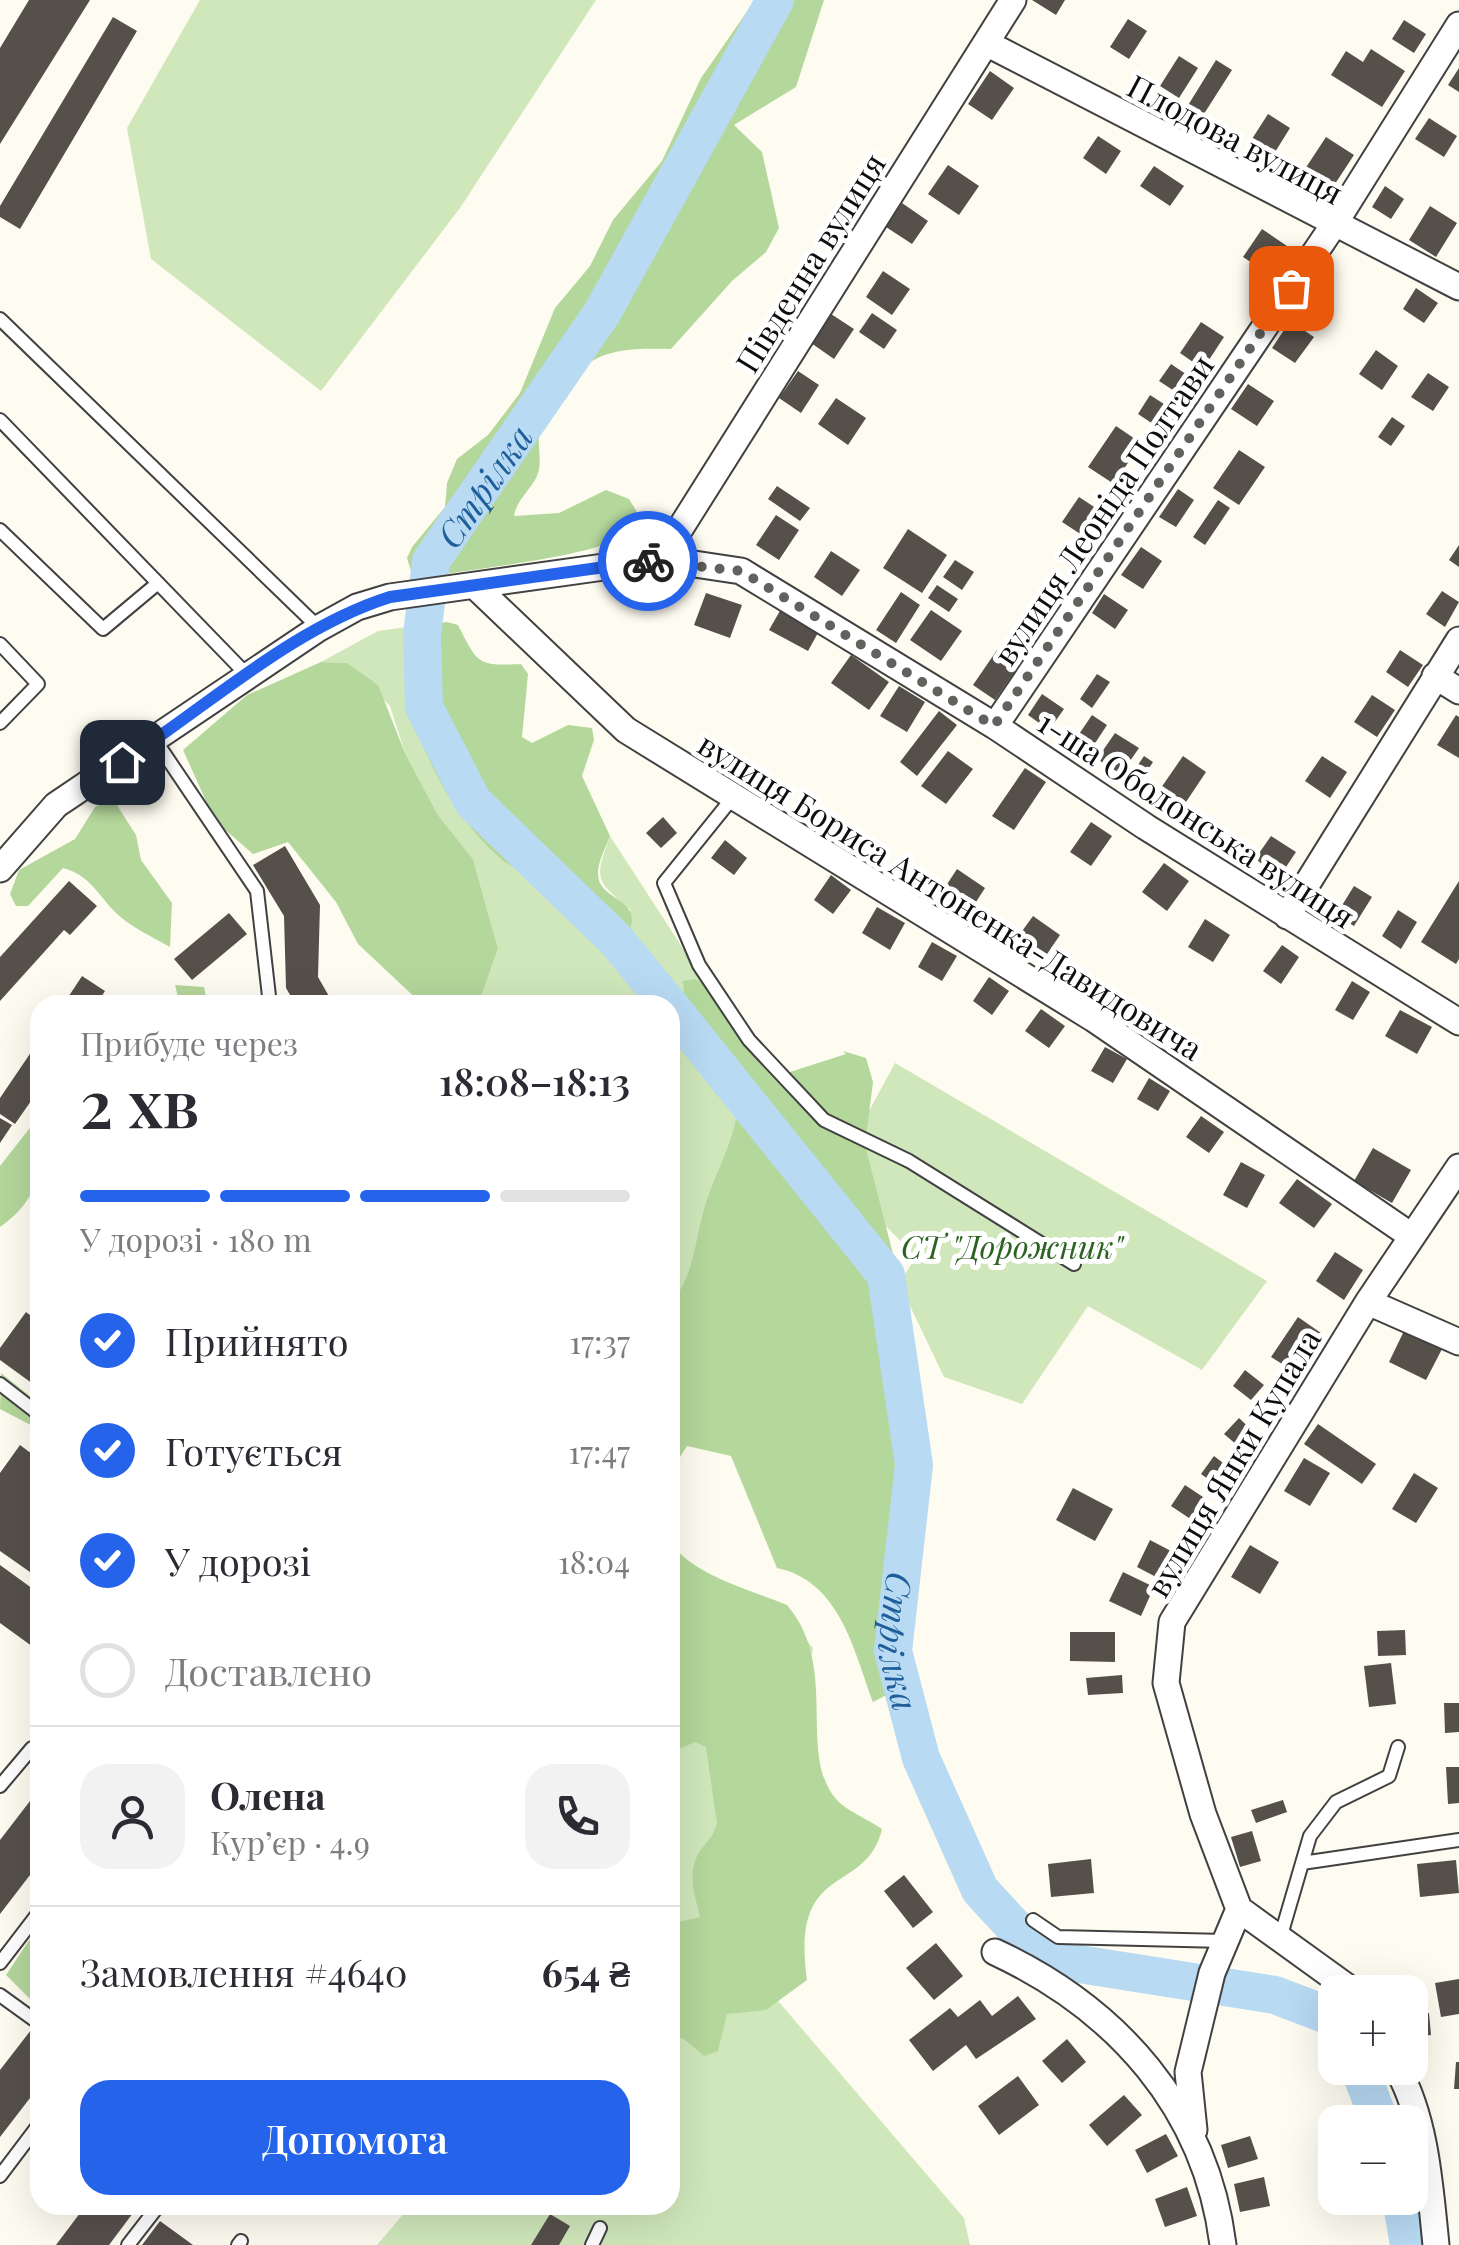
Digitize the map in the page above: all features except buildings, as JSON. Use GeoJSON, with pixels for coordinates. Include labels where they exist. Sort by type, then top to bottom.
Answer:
{"type":"FeatureCollection","features":[{"type":"Feature","properties":{"kind":"street","name":"Південна вулиця"},"geometry":{"type":"LineString","coordinates":[[661,559],[1013,0]]}},
{"type":"Feature","properties":{"kind":"street","name":"вулиця Леоніда Полтави"},"geometry":{"type":"LineString","coordinates":[[994,726],[1333,226],[1459,25]]}},
{"type":"Feature","properties":{"kind":"street","name":"Плодова вулиця"},"geometry":{"type":"LineString","coordinates":[[986,43],[1333,226],[1457,281]]}},
{"type":"Feature","properties":{"kind":"street","name":"1-ша Оболонська вулиця"},"geometry":{"type":"LineString","coordinates":[[0,869],[56,805],[319,628],[358,608],[390,597],[661,559],[741,571],[994,726],[1286,916],[1459,1022]]}},
{"type":"Feature","properties":{"kind":"street","name":"вулиця Бориса Антоненка-Давидовича"},"geometry":{"type":"LineString","coordinates":[[476,587],[626,730],[1094,1018],[1410,1236]]}},
{"type":"Feature","properties":{"kind":"street"},"geometry":{"type":"LineString","coordinates":[[1286,916],[1459,640]]}},
{"type":"Feature","properties":{"kind":"street"},"geometry":{"type":"LineString","coordinates":[[1435,676],[1459,691]]}},
{"type":"Feature","properties":{"kind":"street","name":"вулиця Янки Купала"},"geometry":{"type":"LineString","coordinates":[[1239,1909],[1203,1814],[1166,1683],[1172,1622],[1368,1302],[1459,1167]]}},
{"type":"Feature","properties":{"kind":"street"},"geometry":{"type":"LineString","coordinates":[[1368,1302],[1459,1342]]}},
{"type":"Feature","properties":{"kind":"street"},"geometry":{"type":"LineString","coordinates":[[1224,2245],[1194,2132],[1188,2072],[1208,1986],[1239,1909],[1281,1935],[1332,1975]]}},
{"type":"Feature","properties":{"kind":"street"},"geometry":{"type":"LineString","coordinates":[[995,1952],[1071,1992],[1128,2044],[1194,2132]]}},
{"type":"Feature","properties":{"kind":"street"},"geometry":{"type":"LineString","coordinates":[[1407,2085],[1430,2184],[1436,2245]]}},
{"type":"Feature","properties":{"kind":"lane"},"geometry":{"type":"LineString","coordinates":[[0,318],[319,628]]}},
{"type":"Feature","properties":{"kind":"lane"},"geometry":{"type":"LineString","coordinates":[[0,420],[248,676]]}},
{"type":"Feature","properties":{"kind":"lane"},"geometry":{"type":"LineString","coordinates":[[0,530],[103,629],[158,583]]}},
{"type":"Feature","properties":{"kind":"lane"},"geometry":{"type":"LineString","coordinates":[[0,644],[38,684],[0,723]]}},
{"type":"Feature","properties":{"kind":"lane"},"geometry":{"type":"LineString","coordinates":[[155,740],[257,891],[269,995]]}},
{"type":"Feature","properties":{"kind":"lane"},"geometry":{"type":"LineString","coordinates":[[734,796],[664,883],[699,965],[749,1040],[824,1120],[909,1161],[1074,1264]]}},
{"type":"Feature","properties":{"kind":"lane"},"geometry":{"type":"LineString","coordinates":[[0,1384],[30,1407]]}},
{"type":"Feature","properties":{"kind":"lane"},"geometry":{"type":"LineString","coordinates":[[1281,1935],[1310,1836],[1336,1802],[1389,1776],[1398,1747]]}},
{"type":"Feature","properties":{"kind":"lane"},"geometry":{"type":"LineString","coordinates":[[0,1786],[30,1750]]}},
{"type":"Feature","properties":{"kind":"lane"},"geometry":{"type":"LineString","coordinates":[[1302,1863],[1459,1840]]}},
{"type":"Feature","properties":{"kind":"lane"},"geometry":{"type":"LineString","coordinates":[[1033,1920],[1058,1937],[1225,1941]]}},
{"type":"Feature","properties":{"kind":"lane"},"geometry":{"type":"LineString","coordinates":[[0,1963],[30,1924]]}},
{"type":"Feature","properties":{"kind":"lane"},"geometry":{"type":"LineString","coordinates":[[0,1995],[30,2017]]}},
{"type":"Feature","properties":{"kind":"lane"},"geometry":{"type":"LineString","coordinates":[[0,2176],[30,2136]]}},
{"type":"Feature","properties":{"kind":"lane"},"geometry":{"type":"LineString","coordinates":[[128,2245],[151,2215]]}},
{"type":"Feature","properties":{"kind":"lane"},"geometry":{"type":"LineString","coordinates":[[592,2245],[600,2228]]}},
{"type":"Feature","properties":{"kind":"green space"},"geometry":{"type":"Polygon","coordinates":[[[200,0],[596,0],[460,208],[321,391],[151,259],[127,128],[200,0]]]}},
{"type":"Feature","properties":{"kind":"green space"},"geometry":{"type":"Polygon","coordinates":[[[755,0],[824,0],[796,87],[734,125],[762,152],[779,228],[766,252],[732,281],[671,349],[606,354],[569,380],[542,421],[539,471],[514,516],[559,513],[606,490],[629,499],[643,522],[629,534],[575,553],[421,579],[411,571],[407,558],[445,507],[447,483],[457,459],[488,435],[520,393],[555,308],[590,266],[613,220],[662,161],[701,78],[755,0]]]}},
{"type":"Feature","properties":{"kind":"green space"},"geometry":{"type":"Polygon","coordinates":[[[421,625],[409,646],[507,864],[532,875],[592,929],[631,910],[610,892],[601,878],[601,862],[610,836],[706,984],[683,982],[687,1039],[697,1066],[738,1105],[732,1133],[707,1198],[691,1265],[680,1290],[680,995],[482,995],[498,949],[473,859],[438,815],[405,753],[390,706],[347,663],[321,662],[378,631],[421,625]]]}},
{"type":"Feature","properties":{"kind":"green space"},"geometry":{"type":"Polygon","coordinates":[[[421,625],[458,625],[481,660],[521,664],[528,674],[522,737],[532,743],[568,725],[592,728],[594,740],[582,776],[610,836],[598,875],[606,891],[631,913],[628,935],[591,928],[534,876],[506,863],[462,816],[443,786],[426,753],[409,686],[411,654],[421,625]]]}},
{"type":"Feature","properties":{"kind":"green space"},"geometry":{"type":"Polygon","coordinates":[[[321,662],[347,663],[378,685],[405,753],[438,815],[473,859],[498,949],[482,995],[412,995],[358,944],[336,902],[288,842],[253,854],[215,821],[183,750],[247,695],[321,662]]]}},
{"type":"Feature","properties":{"kind":"green space"},"geometry":{"type":"Polygon","coordinates":[[[113,799],[136,835],[141,860],[172,903],[170,947],[128,923],[87,881],[63,868],[28,906],[16,906],[10,894],[19,870],[75,839],[95,807],[113,799]]]}},
{"type":"Feature","properties":{"kind":"green space"},"geometry":{"type":"Polygon","coordinates":[[[695,979],[706,984],[787,1073],[846,1054],[843,1051],[866,1058],[873,1082],[865,1145],[909,1316],[911,1415],[920,1518],[906,1568],[898,1689],[873,1702],[851,1641],[830,1603],[798,1575],[777,1568],[731,1456],[687,1446],[680,1457],[680,1289],[738,1105],[707,1078],[691,1053],[683,981],[695,979]]]}},
{"type":"Feature","properties":{"kind":"green space"},"geometry":{"type":"Polygon","coordinates":[[[175,985],[204,987],[206,995],[178,995],[175,985]]]}},
{"type":"Feature","properties":{"kind":"green space","name":"СТ \"Дорожник\""},"geometry":{"type":"Polygon","coordinates":[[[895,1063],[1267,1281],[1202,1370],[1088,1306],[1022,1404],[944,1377],[899,1283],[916,1257],[835,1174],[895,1063]]]}},
{"type":"Feature","properties":{"kind":"green space"},"geometry":{"type":"Polygon","coordinates":[[[30,1128],[30,1194],[0,1227],[0,1166],[30,1128]]]}},
{"type":"Feature","properties":{"kind":"green space"},"geometry":{"type":"Polygon","coordinates":[[[1,1373],[30,1396],[30,1425],[0,1409],[1,1373]]]}},
{"type":"Feature","properties":{"kind":"green space"},"geometry":{"type":"Polygon","coordinates":[[[680,1553],[707,1572],[787,1605],[803,1629],[812,1655],[819,1758],[825,1780],[840,1803],[882,1829],[873,1850],[819,1897],[809,1915],[805,1942],[807,1980],[766,2010],[727,2014],[718,2051],[704,2056],[680,2038],[680,1922],[700,1917],[693,1867],[717,1823],[706,1747],[695,1742],[680,1749],[680,1553]]]}},
{"type":"Feature","properties":{"kind":"green space"},"geometry":{"type":"Polygon","coordinates":[[[680,1566],[779,1606],[813,1648],[761,1981],[964,2218],[970,2245],[377,2245],[402,2215],[680,2215],[680,1566]]]}},
{"type":"Feature","properties":{"kind":"green space"},"geometry":{"type":"Polygon","coordinates":[[[30,1939],[30,1999],[6,1975],[30,1939]]]}},
{"type":"Feature","properties":{"kind":"waterway","name":"Стрілка"},"geometry":{"type":"LineString","coordinates":[[661,995],[616,940],[473,802],[424,707],[422,635],[431,561],[602,313],[775,0]]}},
{"type":"Feature","properties":{"kind":"waterway","name":"Стрілка"},"geometry":{"type":"LineString","coordinates":[[680,1018],[886,1275],[914,1465],[893,1651],[921,1758],[980,1890],[1017,1930],[1073,1963],[1275,1995],[1318,2011]]}},
{"type":"Feature","properties":{"kind":"waterway","name":"Стрілка"},"geometry":{"type":"LineString","coordinates":[[1366,2085],[1373,2105]]}},
{"type":"Feature","properties":{"kind":"waterway","name":"Стрілка"},"geometry":{"type":"LineString","coordinates":[[1404,2215],[1409,2245]]}},
{"type":"Feature","properties":{"kind":"way so far"},"geometry":{"type":"LineString","coordinates":[[648,561],[661,559],[741,571],[994,726],[1291,288]]}},
{"type":"Feature","properties":{"kind":"route"},"geometry":{"type":"LineString","coordinates":[[122,762],[319,628],[358,608],[390,597],[648,561]]}}]}
